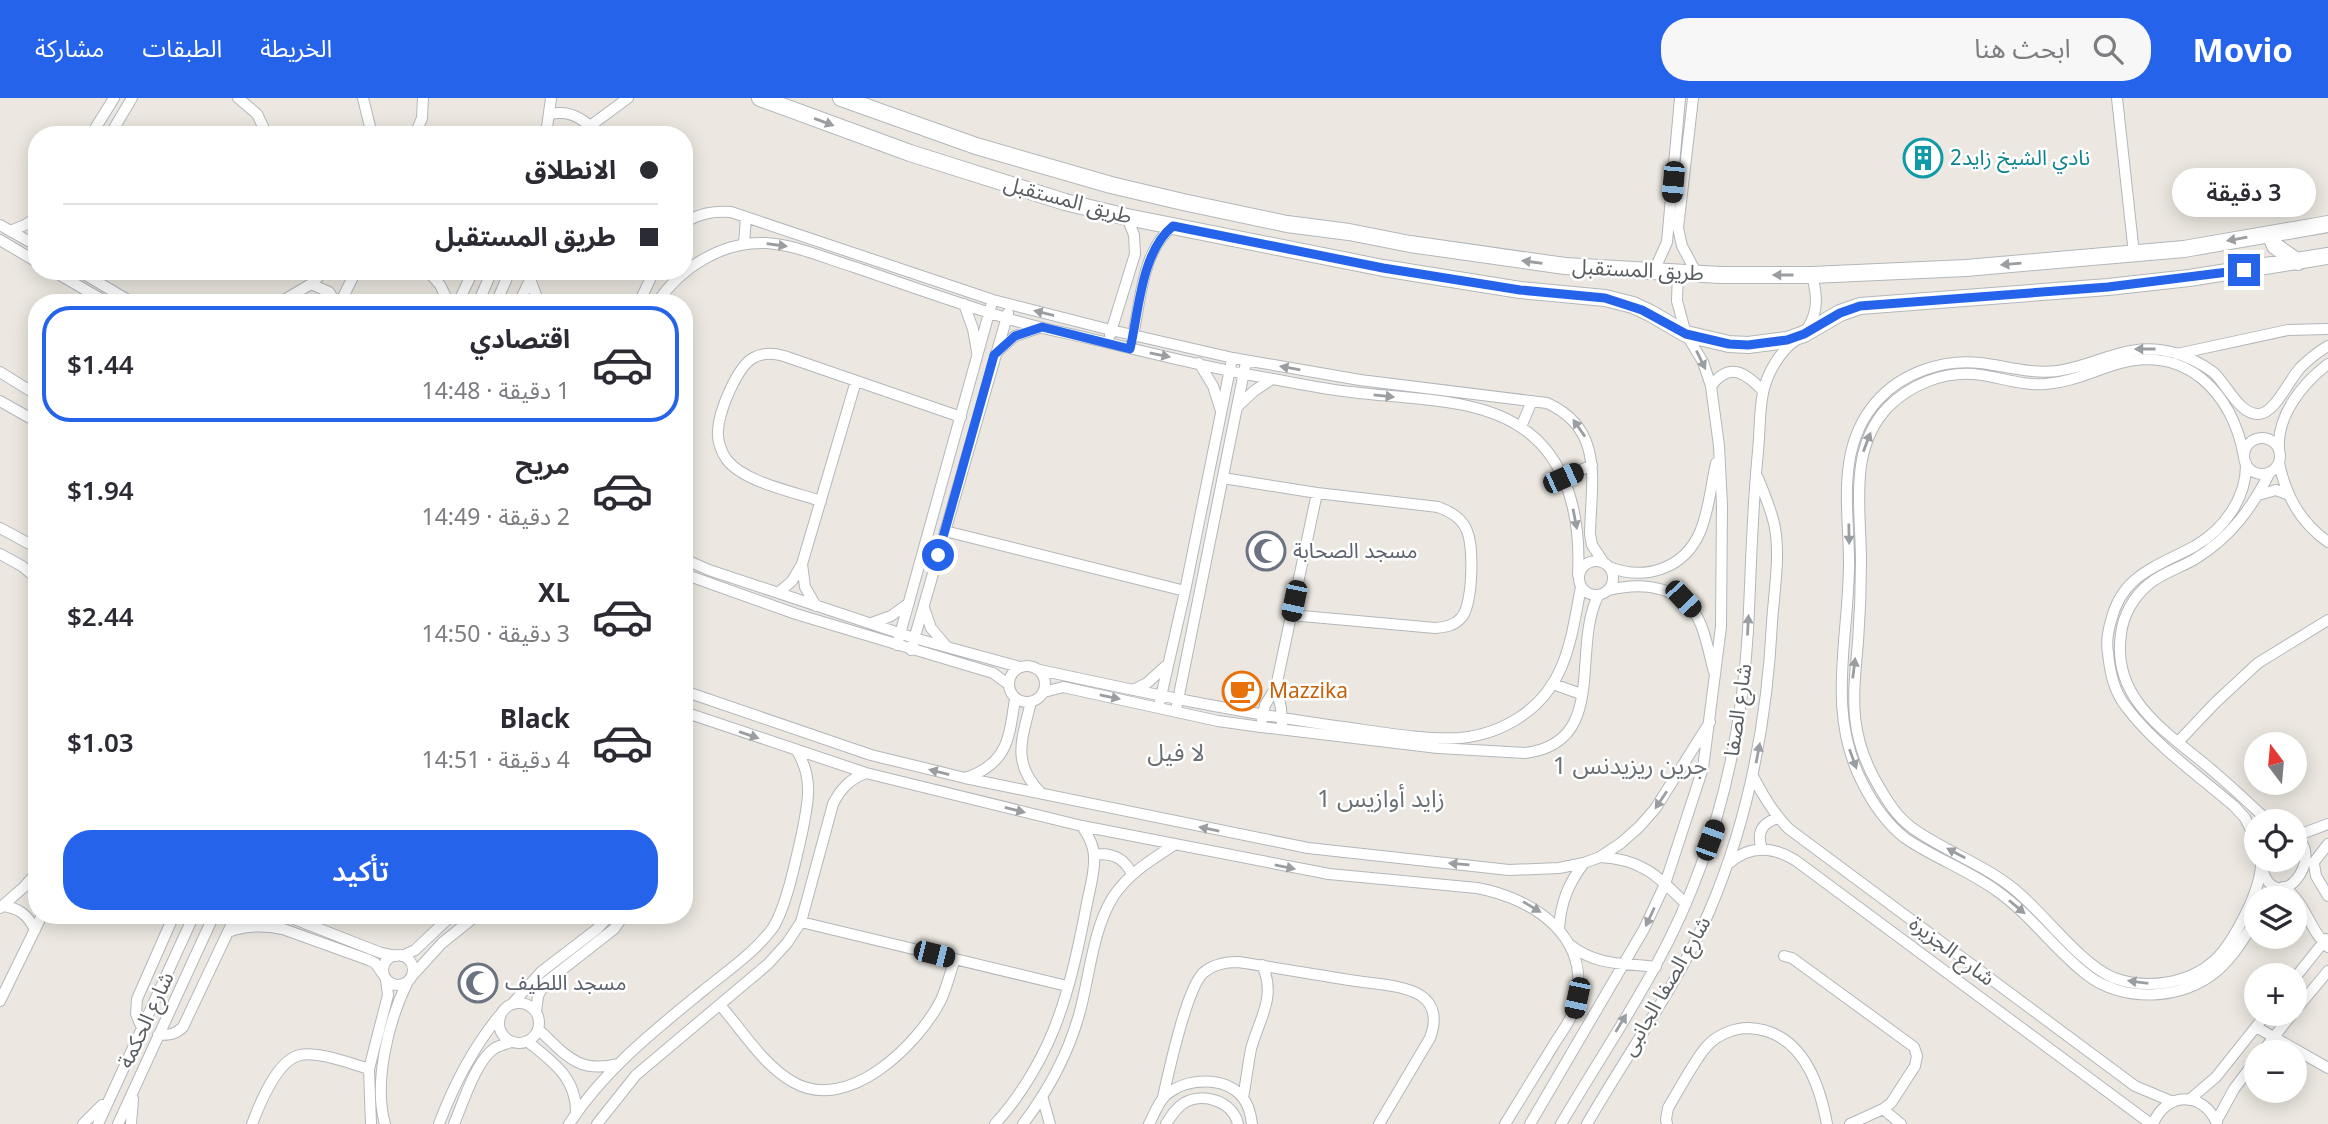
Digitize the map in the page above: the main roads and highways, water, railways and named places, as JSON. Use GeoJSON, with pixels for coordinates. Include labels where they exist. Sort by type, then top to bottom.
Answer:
{"type":"FeatureCollection","features":[{"type":"Feature","properties":{"kind":"main road","name":"طريق المستقبل"},"geometry":{"type":"LineString","coordinates":[[760,98],[952,167],[1065,202],[1383,268],[1520,290],[1605,298],[1642,310],[1686,334],[1729,344],[1748,345],[1787,340],[1860,306],[2108,287],[2328,256]]}},
{"type":"Feature","properties":{"kind":"main road","name":"طريق المستقبل"},"geometry":{"type":"LineString","coordinates":[[841,98],[1010,156],[1183,202],[1287,224],[1565,266],[1698,274],[1812,275],[1966,268],[2184,248],[2328,224]]}},
{"type":"Feature","properties":{"kind":"main road"},"geometry":{"type":"LineString","coordinates":[[942,133],[941,151],[952,167]]}},
{"type":"Feature","properties":{"kind":"main road"},"geometry":{"type":"LineString","coordinates":[[2270,233],[2275,246],[2298,262]]}},
{"type":"Feature","properties":{"kind":"main road"},"geometry":{"type":"LineString","coordinates":[[1383,268],[1391,256],[1387,240]]}},
{"type":"Feature","properties":{"kind":"main road"},"geometry":{"type":"LineString","coordinates":[[1432,276],[1428,267],[1429,258],[1444,248]]}},
{"type":"Feature","properties":{"kind":"place","name":"نادي الشيخ زايد2"},"geometry":{"type":"Point","coordinates":[1923,158]}},
{"type":"Feature","properties":{"kind":"place","name":"مسجد الصحابة"},"geometry":{"type":"Point","coordinates":[1266,551]}},
{"type":"Feature","properties":{"kind":"place","name":"Mazzika"},"geometry":{"type":"Point","coordinates":[1242,691]}},
{"type":"Feature","properties":{"kind":"place","name":"مسجد اللطيف"},"geometry":{"type":"Point","coordinates":[478,983]}},
{"type":"Feature","properties":{"kind":"district","name":"لا فيل"},"geometry":{"type":"Point","coordinates":[1176,753]}},
{"type":"Feature","properties":{"kind":"district","name":"جرين ريزيدنس 1"},"geometry":{"type":"Point","coordinates":[1630,766]}},
{"type":"Feature","properties":{"kind":"district","name":"زايد أوازيس 1"},"geometry":{"type":"Point","coordinates":[1381,799]}}]}
